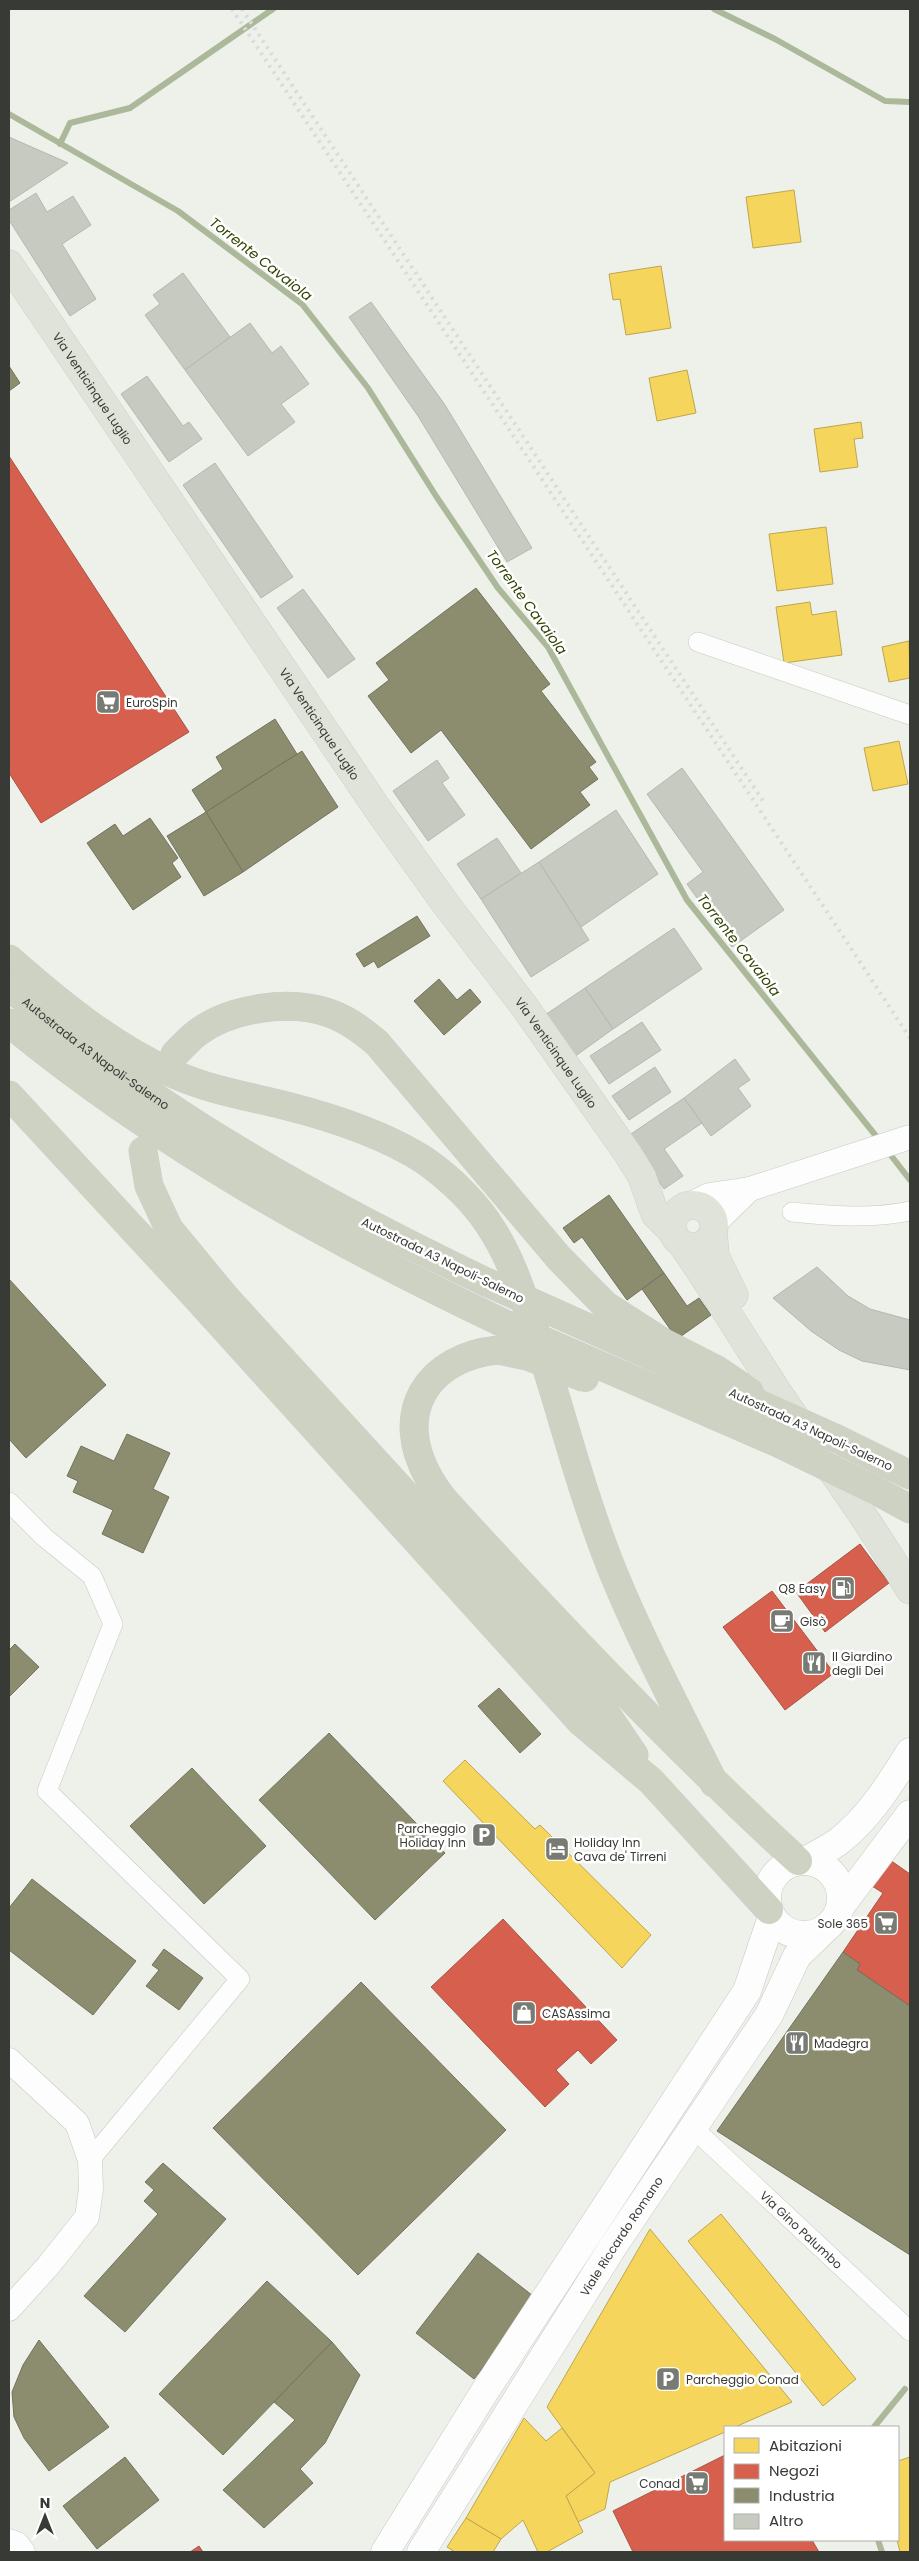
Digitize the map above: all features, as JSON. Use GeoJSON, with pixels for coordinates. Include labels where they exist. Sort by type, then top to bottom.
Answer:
{"type":"FeatureCollection","features":[{"type":"Feature","properties":{"kind":"highway"},"geometry":{"type":"LineString","coordinates":[[9,959],[50,996],[131,1052],[177,1076],[227,1092],[338,1120],[384,1140],[424,1160],[455,1185],[472,1204],[492,1229],[512,1264],[551,1378],[576,1467],[613,1572],[714,1783]]}},
{"type":"Feature","properties":{"kind":"highway","name":"Autostrada A3 Napoli-Salerno"},"geometry":{"type":"LineString","coordinates":[[9,986],[90,1050],[215,1138],[328,1203],[486,1282],[789,1417],[910,1475]]}},
{"type":"Feature","properties":{"kind":"highway"},"geometry":{"type":"LineString","coordinates":[[175,1054],[197,1033],[224,1018],[254,1008],[305,1008],[327,1012],[361,1029],[377,1043],[572,1272],[606,1305],[664,1343],[717,1370],[789,1417]]}},
{"type":"Feature","properties":{"kind":"highway"},"geometry":{"type":"LineString","coordinates":[[9,1023],[76,1077],[184,1151],[244,1188],[376,1262],[505,1324],[620,1372],[837,1471],[910,1509]]}},
{"type":"Feature","properties":{"kind":"highway"},"geometry":{"type":"LineString","coordinates":[[9,1095],[202,1303],[581,1722],[651,1781]]}},
{"type":"Feature","properties":{"kind":"highway"},"geometry":{"type":"LineString","coordinates":[[143,1151],[150,1186],[169,1229],[226,1298],[546,1649],[600,1705],[651,1781],[770,1914]]}},
{"type":"Feature","properties":{"kind":"highway"},"geometry":{"type":"LineString","coordinates":[[801,1861],[714,1783],[568,1634],[444,1500],[428,1478],[415,1436],[419,1402],[429,1381],[442,1369],[456,1360],[481,1352],[498,1350],[527,1356],[562,1368],[687,1422],[766,1451],[837,1471]]}},
{"type":"Feature","properties":{"kind":"main road","name":"Via Venticinque Luglio"},"geometry":{"type":"LineString","coordinates":[[9,264],[377,808],[445,903],[524,1006],[642,1177],[655,1214],[677,1238],[731,1316],[779,1393],[866,1516],[910,1590]]}},
{"type":"Feature","properties":{"kind":"main road","name":"Via Venticinque Luglio"},"geometry":{"type":"LineString","coordinates":[[642,1177],[667,1196],[687,1206],[703,1207],[712,1217],[714,1228]]}},
{"type":"Feature","properties":{"kind":"main road"},"geometry":{"type":"LineString","coordinates":[[687,1206],[676,1214],[677,1238],[688,1246],[701,1245],[711,1237],[714,1228]]}},
{"type":"Feature","properties":{"kind":"main road"},"geometry":{"type":"LineString","coordinates":[[714,1228],[715,1256],[728,1286],[797,1392],[893,1528],[910,1557]]}},
{"type":"Feature","properties":{"kind":"main road"},"geometry":{"type":"LineString","coordinates":[[385,2552],[484,2391],[748,1992],[770,1914],[767,1897],[769,1885],[776,1874],[786,1866],[801,1861],[838,1842],[861,1821],[878,1800],[910,1752]]}},
{"type":"Feature","properties":{"kind":"main road","name":"Viale Riccardo Romano"},"geometry":{"type":"LineString","coordinates":[[421,2552],[506,2413],[768,2015],[797,1956],[834,1917],[910,1814]]}},
{"type":"Feature","properties":{"kind":"main road"},"geometry":{"type":"LineString","coordinates":[[801,1861],[823,1866],[836,1879],[840,1888],[834,1917]]}},
{"type":"Feature","properties":{"kind":"main road","name":"Viale Riccardo Romano"},"geometry":{"type":"LineString","coordinates":[[770,1914],[780,1927],[804,1936],[817,1933],[834,1917]]}},
{"type":"Feature","properties":{"kind":"street"},"geometry":{"type":"LineString","coordinates":[[698,642],[910,715]]}},
{"type":"Feature","properties":{"kind":"street"},"geometry":{"type":"LineString","coordinates":[[687,1206],[709,1196],[750,1189],[910,1137]]}},
{"type":"Feature","properties":{"kind":"street"},"geometry":{"type":"LineString","coordinates":[[714,1228],[750,1189]]}},
{"type":"Feature","properties":{"kind":"street"},"geometry":{"type":"LineString","coordinates":[[792,1212],[831,1216],[893,1215],[910,1211]]}},
{"type":"Feature","properties":{"kind":"street"},"geometry":{"type":"LineString","coordinates":[[9,1502],[44,1537],[92,1576],[113,1624],[47,1791],[240,1979],[90,2160]]}},
{"type":"Feature","properties":{"kind":"street"},"geometry":{"type":"LineString","coordinates":[[9,2060],[77,2123],[90,2160],[91,2189],[87,2217],[48,2266],[9,2309]]}},
{"type":"Feature","properties":{"kind":"street","name":"Via Gino Palumbo"},"geometry":{"type":"LineString","coordinates":[[692,2128],[910,2331]]}},
{"type":"Feature","properties":{"kind":"building: Abitazioni"},"geometry":{"type":"Polygon","coordinates":[[[794,190],[801,242],[753,248],[746,197],[794,190]]]}},
{"type":"Feature","properties":{"kind":"building: Abitazioni"},"geometry":{"type":"Polygon","coordinates":[[[661,266],[671,328],[626,335],[620,299],[613,300],[609,274],[661,266]]]}},
{"type":"Feature","properties":{"kind":"building: Abitazioni"},"geometry":{"type":"Polygon","coordinates":[[[687,370],[696,413],[657,421],[649,378],[687,370]]]}},
{"type":"Feature","properties":{"kind":"building: Abitazioni"},"geometry":{"type":"Polygon","coordinates":[[[861,422],[863,438],[854,439],[858,467],[820,472],[814,429],[861,422]]]}},
{"type":"Feature","properties":{"kind":"building: Abitazioni"},"geometry":{"type":"Polygon","coordinates":[[[826,527],[833,584],[777,591],[769,534],[826,527]]]}},
{"type":"Feature","properties":{"kind":"building: Abitazioni"},"geometry":{"type":"Polygon","coordinates":[[[810,602],[812,615],[836,611],[842,655],[784,663],[776,607],[810,602]]]}},
{"type":"Feature","properties":{"kind":"building: Abitazioni"},"geometry":{"type":"Polygon","coordinates":[[[909,641],[910,678],[889,682],[882,647],[909,641]]]}},
{"type":"Feature","properties":{"kind":"building: Abitazioni"},"geometry":{"type":"Polygon","coordinates":[[[899,741],[908,784],[873,791],[864,748],[899,741]]]}},
{"type":"Feature","properties":{"kind":"building: Abitazioni"},"geometry":{"type":"Polygon","coordinates":[[[465,1760],[535,1829],[540,1825],[651,1935],[622,1968],[443,1781],[465,1760]]]}},
{"type":"Feature","properties":{"kind":"building: Abitazioni"},"geometry":{"type":"Polygon","coordinates":[[[721,2214],[856,2379],[823,2406],[688,2241],[721,2214]]]}},
{"type":"Feature","properties":{"kind":"building: Abitazioni","name":"Parcheggio Conad"},"geometry":{"type":"Polygon","coordinates":[[[650,2229],[792,2402],[737,2426],[724,2426],[724,2432],[610,2482],[605,2509],[578,2522],[566,2496],[595,2473],[547,2407],[650,2229]]]}},
{"type":"Feature","properties":{"kind":"building: Abitazioni"},"geometry":{"type":"Polygon","coordinates":[[[524,2418],[546,2441],[562,2428],[595,2473],[566,2496],[583,2532],[547,2552],[538,2552],[523,2520],[501,2539],[466,2518],[524,2418]]]}},
{"type":"Feature","properties":{"kind":"building: Abitazioni"},"geometry":{"type":"Polygon","coordinates":[[[910,2457],[910,2552],[900,2552],[897,2541],[899,2541],[899,2461],[910,2457]]]}},
{"type":"Feature","properties":{"kind":"building: Abitazioni"},"geometry":{"type":"Polygon","coordinates":[[[466,2518],[501,2539],[493,2552],[455,2552],[447,2547],[466,2518]]]}},
{"type":"Feature","properties":{"kind":"building: Negozi"},"geometry":{"type":"Polygon","coordinates":[[[9,456],[189,732],[41,823],[9,773],[9,456]]]}},
{"type":"Feature","properties":{"kind":"building: Negozi","name":"Q8 Easy"},"geometry":{"type":"Polygon","coordinates":[[[860,1544],[889,1583],[825,1632],[796,1592],[860,1544]]]}},
{"type":"Feature","properties":{"kind":"building: Negozi"},"geometry":{"type":"Polygon","coordinates":[[[772,1591],[834,1673],[785,1710],[723,1627],[772,1591]]]}},
{"type":"Feature","properties":{"kind":"building: Negozi","name":"Sole 365"},"geometry":{"type":"Polygon","coordinates":[[[890,1860],[910,1874],[910,2006],[857,1970],[860,1964],[843,1952],[883,1893],[872,1886],[890,1860]]]}},
{"type":"Feature","properties":{"kind":"building: Negozi","name":"CASAssima"},"geometry":{"type":"Polygon","coordinates":[[[503,1919],[617,2040],[591,2064],[578,2050],[556,2070],[569,2084],[545,2107],[431,1987],[503,1919]]]}},
{"type":"Feature","properties":{"kind":"building: Negozi","name":"Conad"},"geometry":{"type":"Polygon","coordinates":[[[724,2456],[724,2541],[813,2541],[819,2552],[633,2552],[613,2511],[724,2456]]]}},
{"type":"Feature","properties":{"kind":"building: Negozi"},"geometry":{"type":"Polygon","coordinates":[[[199,2546],[203,2552],[190,2552],[199,2546]]]}},
{"type":"Feature","properties":{"kind":"building: Industria"},"geometry":{"type":"Polygon","coordinates":[[[9,366],[20,383],[9,391],[9,366]]]}},
{"type":"Feature","properties":{"kind":"building: Industria"},"geometry":{"type":"Polygon","coordinates":[[[476,588],[550,684],[541,691],[596,762],[589,767],[598,779],[580,792],[590,805],[531,849],[441,730],[411,753],[368,696],[389,680],[376,663],[476,588]]]}},
{"type":"Feature","properties":{"kind":"building: Industria"},"geometry":{"type":"Polygon","coordinates":[[[275,719],[297,754],[206,812],[192,790],[223,769],[216,757],[275,719]]]}},
{"type":"Feature","properties":{"kind":"building: Industria"},"geometry":{"type":"Polygon","coordinates":[[[302,751],[338,807],[243,872],[206,812],[302,751]]]}},
{"type":"Feature","properties":{"kind":"building: Industria"},"geometry":{"type":"Polygon","coordinates":[[[206,812],[243,872],[204,896],[167,836],[206,812]]]}},
{"type":"Feature","properties":{"kind":"building: Industria"},"geometry":{"type":"Polygon","coordinates":[[[150,818],[178,858],[172,863],[181,877],[133,910],[87,843],[115,824],[123,836],[150,818]]]}},
{"type":"Feature","properties":{"kind":"building: Industria"},"geometry":{"type":"Polygon","coordinates":[[[417,916],[430,936],[378,968],[374,961],[364,967],[356,954],[417,916]]]}},
{"type":"Feature","properties":{"kind":"building: Industria"},"geometry":{"type":"Polygon","coordinates":[[[439,979],[457,1000],[470,989],[481,1002],[444,1035],[414,1001],[439,979]]]}},
{"type":"Feature","properties":{"kind":"building: Industria"},"geometry":{"type":"Polygon","coordinates":[[[609,1195],[664,1273],[627,1300],[582,1237],[574,1243],[563,1228],[609,1195]]]}},
{"type":"Feature","properties":{"kind":"building: Industria"},"geometry":{"type":"Polygon","coordinates":[[[664,1273],[687,1306],[699,1298],[711,1315],[677,1339],[642,1289],[664,1273]]]}},
{"type":"Feature","properties":{"kind":"building: Industria"},"geometry":{"type":"Polygon","coordinates":[[[9,1279],[106,1385],[26,1458],[9,1439],[9,1279]]]}},
{"type":"Feature","properties":{"kind":"building: Industria"},"geometry":{"type":"Polygon","coordinates":[[[127,1434],[170,1453],[153,1489],[169,1497],[143,1553],[102,1534],[113,1510],[73,1492],[78,1481],[67,1476],[81,1446],[114,1461],[127,1434]]]}},
{"type":"Feature","properties":{"kind":"building: Industria"},"geometry":{"type":"Polygon","coordinates":[[[15,1644],[39,1667],[9,1697],[9,1650],[15,1644]]]}},
{"type":"Feature","properties":{"kind":"building: Industria"},"geometry":{"type":"Polygon","coordinates":[[[499,1688],[541,1734],[520,1753],[478,1706],[499,1688]]]}},
{"type":"Feature","properties":{"kind":"building: Industria"},"geometry":{"type":"Polygon","coordinates":[[[329,1733],[445,1853],[375,1920],[259,1800],[329,1733]]]}},
{"type":"Feature","properties":{"kind":"building: Industria"},"geometry":{"type":"Polygon","coordinates":[[[192,1768],[266,1846],[204,1904],[130,1826],[192,1768]]]}},
{"type":"Feature","properties":{"kind":"building: Industria"},"geometry":{"type":"Polygon","coordinates":[[[32,1879],[136,1961],[93,2015],[9,1950],[9,1908],[32,1879]]]}},
{"type":"Feature","properties":{"kind":"building: Industria"},"geometry":{"type":"Polygon","coordinates":[[[164,1949],[203,1978],[179,2010],[146,1986],[159,1970],[152,1965],[164,1949]]]}},
{"type":"Feature","properties":{"kind":"building: Industria"},"geometry":{"type":"Polygon","coordinates":[[[843,1952],[860,1964],[857,1970],[910,2006],[910,2255],[717,2131],[843,1952]]]}},
{"type":"Feature","properties":{"kind":"building: Industria"},"geometry":{"type":"Polygon","coordinates":[[[361,1982],[506,2130],[358,2275],[213,2128],[361,1982]]]}},
{"type":"Feature","properties":{"kind":"building: Industria"},"geometry":{"type":"Polygon","coordinates":[[[163,2163],[226,2219],[125,2332],[84,2296],[158,2214],[144,2201],[154,2190],[145,2182],[163,2163]]]}},
{"type":"Feature","properties":{"kind":"building: Industria"},"geometry":{"type":"Polygon","coordinates":[[[478,2253],[537,2299],[474,2379],[416,2333],[478,2253]]]}},
{"type":"Feature","properties":{"kind":"building: Industria"},"geometry":{"type":"Polygon","coordinates":[[[267,2281],[332,2342],[223,2455],[159,2394],[267,2281]]]}},
{"type":"Feature","properties":{"kind":"building: Industria"},"geometry":{"type":"Polygon","coordinates":[[[39,2340],[109,2427],[49,2471],[24,2438],[14,2417],[12,2392],[23,2365],[39,2340]]]}},
{"type":"Feature","properties":{"kind":"building: Industria"},"geometry":{"type":"Polygon","coordinates":[[[332,2342],[360,2375],[325,2443],[300,2469],[313,2483],[264,2528],[223,2490],[295,2420],[274,2402],[332,2342]]]}},
{"type":"Feature","properties":{"kind":"building: Industria"},"geometry":{"type":"Polygon","coordinates":[[[125,2457],[159,2500],[97,2549],[63,2506],[125,2457]]]}},
{"type":"Feature","properties":{"kind":"building: Altro"},"geometry":{"type":"Polygon","coordinates":[[[9,137],[68,163],[9,202],[9,137]]]}},
{"type":"Feature","properties":{"kind":"building: Altro"},"geometry":{"type":"Polygon","coordinates":[[[36,193],[47,212],[73,196],[91,225],[62,244],[96,299],[70,316],[9,220],[9,210],[36,193]]]}},
{"type":"Feature","properties":{"kind":"building: Altro"},"geometry":{"type":"Polygon","coordinates":[[[183,273],[230,337],[185,370],[145,315],[160,304],[153,295],[183,273]]]}},
{"type":"Feature","properties":{"kind":"building: Altro"},"geometry":{"type":"Polygon","coordinates":[[[371,302],[445,405],[532,548],[507,562],[418,416],[349,317],[371,302]]]}},
{"type":"Feature","properties":{"kind":"building: Altro"},"geometry":{"type":"Polygon","coordinates":[[[250,323],[272,353],[281,346],[309,384],[281,404],[295,422],[248,456],[185,370],[250,323]]]}},
{"type":"Feature","properties":{"kind":"building: Altro"},"geometry":{"type":"Polygon","coordinates":[[[147,376],[183,426],[189,422],[202,439],[169,462],[121,394],[147,376]]]}},
{"type":"Feature","properties":{"kind":"building: Altro"},"geometry":{"type":"Polygon","coordinates":[[[215,463],[293,577],[261,598],[183,485],[215,463]]]}},
{"type":"Feature","properties":{"kind":"building: Altro"},"geometry":{"type":"Polygon","coordinates":[[[303,589],[355,659],[328,678],[277,608],[303,589]]]}},
{"type":"Feature","properties":{"kind":"building: Altro"},"geometry":{"type":"Polygon","coordinates":[[[437,760],[449,778],[442,783],[465,815],[428,841],[393,791],[437,760]]]}},
{"type":"Feature","properties":{"kind":"building: Altro"},"geometry":{"type":"Polygon","coordinates":[[[682,768],[784,910],[732,947],[687,884],[703,872],[647,794],[682,768]]]}},
{"type":"Feature","properties":{"kind":"building: Altro"},"geometry":{"type":"Polygon","coordinates":[[[616,810],[658,874],[581,927],[539,862],[616,810]]]}},
{"type":"Feature","properties":{"kind":"building: Altro"},"geometry":{"type":"Polygon","coordinates":[[[497,838],[521,873],[481,899],[457,864],[497,838]]]}},
{"type":"Feature","properties":{"kind":"building: Altro"},"geometry":{"type":"Polygon","coordinates":[[[539,862],[589,940],[531,977],[481,899],[539,862]]]}},
{"type":"Feature","properties":{"kind":"building: Altro"},"geometry":{"type":"Polygon","coordinates":[[[674,928],[702,969],[613,1029],[585,988],[674,928]]]}},
{"type":"Feature","properties":{"kind":"building: Altro"},"geometry":{"type":"Polygon","coordinates":[[[585,988],[613,1029],[574,1057],[545,1015],[585,988]]]}},
{"type":"Feature","properties":{"kind":"building: Altro"},"geometry":{"type":"Polygon","coordinates":[[[642,1022],[661,1050],[609,1084],[590,1056],[642,1022]]]}},
{"type":"Feature","properties":{"kind":"building: Altro"},"geometry":{"type":"Polygon","coordinates":[[[735,1059],[750,1080],[738,1088],[751,1106],[711,1136],[684,1098],[735,1059]]]}},
{"type":"Feature","properties":{"kind":"building: Altro"},"geometry":{"type":"Polygon","coordinates":[[[655,1067],[671,1092],[629,1120],[612,1096],[655,1067]]]}},
{"type":"Feature","properties":{"kind":"building: Altro"},"geometry":{"type":"Polygon","coordinates":[[[684,1098],[702,1123],[664,1149],[683,1176],[664,1189],[628,1136],[684,1098]]]}},
{"type":"Feature","properties":{"kind":"building: Altro"},"geometry":{"type":"Polygon","coordinates":[[[817,1267],[848,1296],[870,1309],[910,1320],[910,1370],[862,1361],[839,1350],[811,1331],[773,1298],[817,1267]]]}},
{"type":"Feature","properties":{"kind":"waterway"},"geometry":{"type":"LineString","coordinates":[[60,144],[70,123],[130,108],[273,9]]}},
{"type":"Feature","properties":{"kind":"waterway"},"geometry":{"type":"LineString","coordinates":[[714,9],[775,39],[885,101],[910,102]]}},
{"type":"Feature","properties":{"kind":"waterway","name":"Torrente Cavaiola"},"geometry":{"type":"LineString","coordinates":[[9,114],[178,211],[302,304],[368,388],[436,496],[498,588],[548,647],[687,900],[880,1141]]}},
{"type":"Feature","properties":{"kind":"waterway","name":"Torrente Cavaiola"},"geometry":{"type":"LineString","coordinates":[[886,1149],[910,1180]]}},
{"type":"Feature","properties":{"kind":"waterway"},"geometry":{"type":"LineString","coordinates":[[875,2426],[905,2389]]}},
{"type":"Feature","properties":{"kind":"waterway"},"geometry":{"type":"LineString","coordinates":[[878,2541],[882,2552]]}},
{"type":"Feature","properties":{"kind":"railway"},"geometry":{"type":"LineString","coordinates":[[232,9],[910,1038]]}},
{"type":"Feature","properties":{"kind":"railway"},"geometry":{"type":"LineString","coordinates":[[242,9],[765,804]]}},
{"type":"Feature","properties":{"kind":"place","name":"EuroSpin"},"geometry":{"type":"Point","coordinates":[108,702]}},
{"type":"Feature","properties":{"kind":"place","name":"Q8 Easy"},"geometry":{"type":"Point","coordinates":[843,1588]}},
{"type":"Feature","properties":{"kind":"place","name":"Gisò"},"geometry":{"type":"Point","coordinates":[782,1621]}},
{"type":"Feature","properties":{"kind":"place","name":"Il Giardino degli Dei"},"geometry":{"type":"Point","coordinates":[814,1663]}},
{"type":"Feature","properties":{"kind":"place","name":"Parcheggio Holiday Inn"},"geometry":{"type":"Point","coordinates":[484,1835]}},
{"type":"Feature","properties":{"kind":"place","name":"Holiday Inn Cava de' Tirreni"},"geometry":{"type":"Point","coordinates":[557,1849]}},
{"type":"Feature","properties":{"kind":"place","name":"Sole 365"},"geometry":{"type":"Point","coordinates":[886,1923]}},
{"type":"Feature","properties":{"kind":"place","name":"CASAssima"},"geometry":{"type":"Point","coordinates":[524,2013]}},
{"type":"Feature","properties":{"kind":"place","name":"Madegra"},"geometry":{"type":"Point","coordinates":[797,2043]}},
{"type":"Feature","properties":{"kind":"place","name":"Parcheggio Conad"},"geometry":{"type":"Point","coordinates":[668,2379]}},
{"type":"Feature","properties":{"kind":"place","name":"Conad"},"geometry":{"type":"Point","coordinates":[697,2483]}}]}
